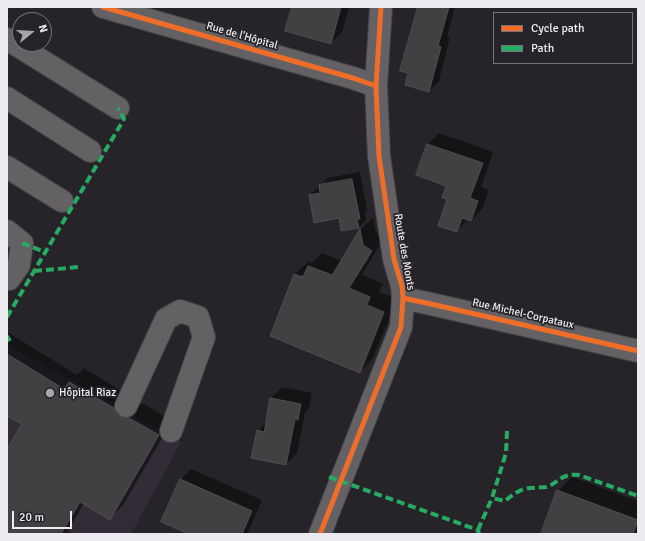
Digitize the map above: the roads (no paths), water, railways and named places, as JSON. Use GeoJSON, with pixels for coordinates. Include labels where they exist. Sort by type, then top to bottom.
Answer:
{"type":"FeatureCollection","features":[{"type":"Feature","properties":{"kind":"street","name":"Rue de l'Hôpital"},"geometry":{"type":"LineString","coordinates":[[103,7],[353,78],[376,86]]}},
{"type":"Feature","properties":{"kind":"street","name":"Route des Monts"},"geometry":{"type":"LineString","coordinates":[[320,534],[401,327],[402,286],[394,259],[379,156],[376,86],[381,7]]}},
{"type":"Feature","properties":{"kind":"street"},"geometry":{"type":"LineString","coordinates":[[7,38],[118,108]]}},
{"type":"Feature","properties":{"kind":"street"},"geometry":{"type":"LineString","coordinates":[[7,98],[90,152]]}},
{"type":"Feature","properties":{"kind":"street"},"geometry":{"type":"LineString","coordinates":[[7,167],[62,202]]}},
{"type":"Feature","properties":{"kind":"street"},"geometry":{"type":"LineString","coordinates":[[7,231],[22,243],[19,265],[9,279],[7,279]]}},
{"type":"Feature","properties":{"kind":"street","name":"Rue Michel-Corpataux"},"geometry":{"type":"LineString","coordinates":[[402,298],[638,350]]}},
{"type":"Feature","properties":{"kind":"street"},"geometry":{"type":"LineString","coordinates":[[126,406],[166,319],[180,311],[198,317],[204,337],[171,431]]}},
{"type":"Feature","properties":{"kind":"place","name":"Hôpital Riaz"},"geometry":{"type":"Point","coordinates":[50,393]}}]}
